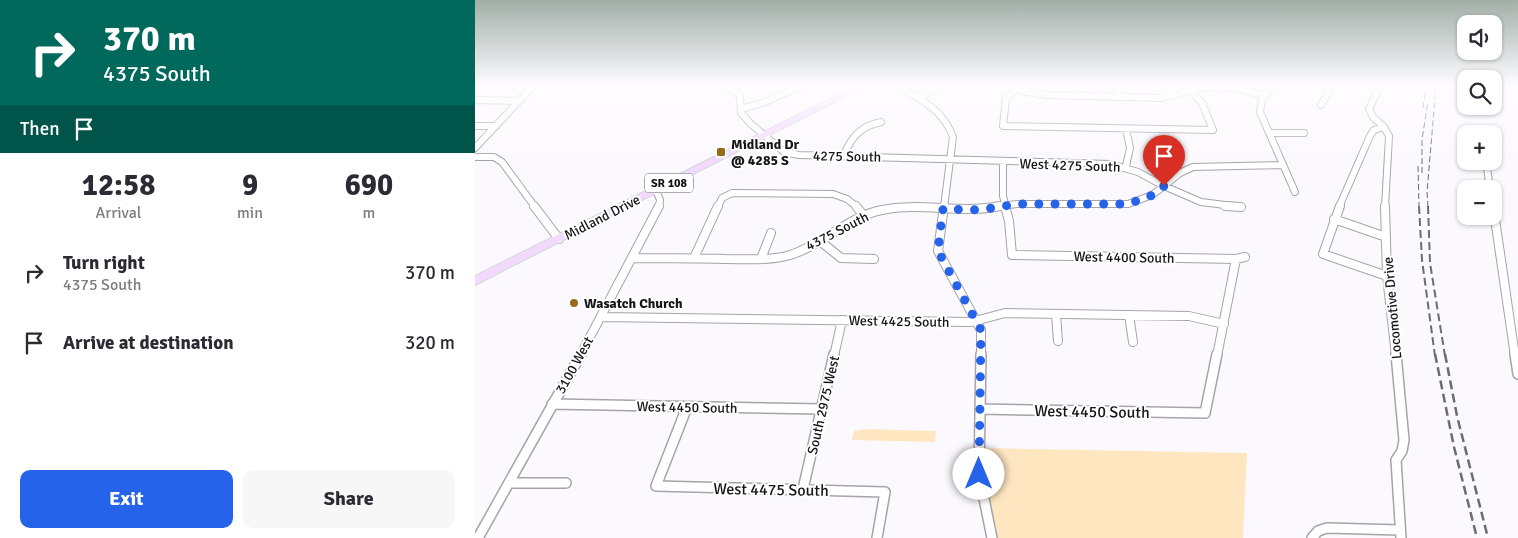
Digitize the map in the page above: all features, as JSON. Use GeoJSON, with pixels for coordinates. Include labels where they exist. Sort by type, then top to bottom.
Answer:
{"type":"FeatureCollection","features":[{"type":"Feature","properties":{"kind":"main road","name":"Midland Drive"},"geometry":{"type":"LineString","coordinates":[[475,281],[814,111]]}},
{"type":"Feature","properties":{"kind":"street"},"geometry":{"type":"LineString","coordinates":[[475,148],[509,111]]}},
{"type":"Feature","properties":{"kind":"street","name":"4275 South"},"geometry":{"type":"LineString","coordinates":[[741,111],[784,152],[799,155],[917,156],[935,160]]}},
{"type":"Feature","properties":{"kind":"street"},"geometry":{"type":"LineString","coordinates":[[935,111],[947,121],[953,137],[938,251],[978,321],[981,330],[979,474],[992,538]]}},
{"type":"Feature","properties":{"kind":"street"},"geometry":{"type":"LineString","coordinates":[[1004,111],[1003,126],[1213,130],[1207,111]]}},
{"type":"Feature","properties":{"kind":"street"},"geometry":{"type":"LineString","coordinates":[[1260,111],[1295,192]]}},
{"type":"Feature","properties":{"kind":"street"},"geometry":{"type":"LineString","coordinates":[[1370,111],[1373,117],[1384,127]]}},
{"type":"Feature","properties":{"kind":"street"},"geometry":{"type":"LineString","coordinates":[[844,155],[849,141],[854,135],[866,126],[881,122]]}},
{"type":"Feature","properties":{"kind":"street"},"geometry":{"type":"LineString","coordinates":[[475,126],[495,126]]}},
{"type":"Feature","properties":{"kind":"street"},"geometry":{"type":"LineString","coordinates":[[1384,127],[1376,128],[1372,132],[1334,219],[1323,254],[1387,276]]}},
{"type":"Feature","properties":{"kind":"street","name":"Locomotive Drive"},"geometry":{"type":"LineString","coordinates":[[1384,127],[1389,136],[1385,184],[1387,276],[1402,403],[1404,440],[1402,451],[1396,460],[1401,534]]}},
{"type":"Feature","properties":{"kind":"street"},"geometry":{"type":"LineString","coordinates":[[1126,129],[1130,148],[1126,166]]}},
{"type":"Feature","properties":{"kind":"street"},"geometry":{"type":"LineString","coordinates":[[1269,133],[1304,133]]}},
{"type":"Feature","properties":{"kind":"street"},"geometry":{"type":"LineString","coordinates":[[475,157],[494,158],[502,162],[559,238]]}},
{"type":"Feature","properties":{"kind":"street","name":"West 4275 South"},"geometry":{"type":"LineString","coordinates":[[935,160],[1110,164],[1126,166],[1140,171],[1164,186]]}},
{"type":"Feature","properties":{"kind":"street"},"geometry":{"type":"LineString","coordinates":[[1003,162],[1004,205]]}},
{"type":"Feature","properties":{"kind":"street"},"geometry":{"type":"LineString","coordinates":[[1241,207],[1201,203],[1182,196],[1164,186],[1180,173],[1193,167],[1283,166]]}},
{"type":"Feature","properties":{"kind":"street","name":"4375 South"},"geometry":{"type":"LineString","coordinates":[[634,258],[761,259],[790,256],[864,216],[881,210],[897,208],[980,210],[1004,205],[1128,204],[1153,195],[1164,186]]}},
{"type":"Feature","properties":{"kind":"street","name":"3100 West"},"geometry":{"type":"LineString","coordinates":[[478,538],[634,258],[659,207],[660,200],[656,190]]}},
{"type":"Feature","properties":{"kind":"street"},"geometry":{"type":"LineString","coordinates":[[694,258],[722,198],[732,193],[833,194],[846,196],[855,203],[864,216]]}},
{"type":"Feature","properties":{"kind":"street","name":"West 4400 South"},"geometry":{"type":"LineString","coordinates":[[1004,205],[1009,221],[1011,255],[1236,259],[1245,256]]}},
{"type":"Feature","properties":{"kind":"street"},"geometry":{"type":"LineString","coordinates":[[1334,219],[1386,237]]}},
{"type":"Feature","properties":{"kind":"street"},"geometry":{"type":"LineString","coordinates":[[1496,225],[1518,374]]}},
{"type":"Feature","properties":{"kind":"street"},"geometry":{"type":"LineString","coordinates":[[761,259],[771,233]]}},
{"type":"Feature","properties":{"kind":"street"},"geometry":{"type":"LineString","coordinates":[[820,241],[841,258],[874,259]]}},
{"type":"Feature","properties":{"kind":"street"},"geometry":{"type":"LineString","coordinates":[[1224,324],[1236,259]]}},
{"type":"Feature","properties":{"kind":"street","name":"West 4425 South"},"geometry":{"type":"LineString","coordinates":[[602,317],[978,321],[1005,314],[1056,314],[1189,316],[1224,324]]}},
{"type":"Feature","properties":{"kind":"street"},"geometry":{"type":"LineString","coordinates":[[1056,314],[1058,341]]}},
{"type":"Feature","properties":{"kind":"street"},"geometry":{"type":"LineString","coordinates":[[1129,315],[1133,342]]}},
{"type":"Feature","properties":{"kind":"street","name":"South 2975 West"},"geometry":{"type":"LineString","coordinates":[[803,490],[842,320]]}},
{"type":"Feature","properties":{"kind":"street","name":"West 4450 South"},"geometry":{"type":"LineString","coordinates":[[980,409],[1205,413],[1224,324]]}},
{"type":"Feature","properties":{"kind":"street","name":"West 4450 South"},"geometry":{"type":"LineString","coordinates":[[552,404],[822,409]]}},
{"type":"Feature","properties":{"kind":"street","name":"West 4475 South"},"geometry":{"type":"LineString","coordinates":[[687,407],[656,486],[885,492],[877,538]]}},
{"type":"Feature","properties":{"kind":"street"},"geometry":{"type":"LineString","coordinates":[[509,482],[567,483]]}},
{"type":"Feature","properties":{"kind":"street"},"geometry":{"type":"LineString","coordinates":[[1312,538],[1318,531],[1327,528],[1401,534]]}},
{"type":"Feature","properties":{"kind":"shaded area"},"geometry":{"type":"Polygon","coordinates":[[[864,429],[936,431],[935,442],[852,440],[854,431],[864,429]]]}},
{"type":"Feature","properties":{"kind":"shaded area"},"geometry":{"type":"Polygon","coordinates":[[[983,448],[1247,453],[1243,538],[996,538],[997,531],[982,466],[983,448]]]}},
{"type":"Feature","properties":{"kind":"railway"},"geometry":{"type":"LineString","coordinates":[[1422,173],[1422,140],[1426,111]]}},
{"type":"Feature","properties":{"kind":"railway"},"geometry":{"type":"LineString","coordinates":[[1428,207],[1427,192],[1434,111]]}},
{"type":"Feature","properties":{"kind":"railway"},"geometry":{"type":"LineString","coordinates":[[1418,166],[1419,207]]}},
{"type":"Feature","properties":{"kind":"railway"},"geometry":{"type":"LineString","coordinates":[[1419,206],[1422,260],[1435,356]]}},
{"type":"Feature","properties":{"kind":"railway"},"geometry":{"type":"LineString","coordinates":[[1428,206],[1430,263],[1445,356]]}},
{"type":"Feature","properties":{"kind":"railway"},"geometry":{"type":"LineString","coordinates":[[1435,354],[1454,447],[1477,538]]}},
{"type":"Feature","properties":{"kind":"railway"},"geometry":{"type":"LineString","coordinates":[[1445,354],[1457,416],[1488,538]]}},
{"type":"Feature","properties":{"kind":"place","name":"Midland Dr @ 4285 S"},"geometry":{"type":"Point","coordinates":[721,152]}},
{"type":"Feature","properties":{"kind":"place","name":"Wasatch Church"},"geometry":{"type":"Point","coordinates":[574,303]}},
{"type":"Feature","properties":{"kind":"route"},"geometry":{"type":"LineString","coordinates":[[979,474],[981,330],[978,321],[938,251],[943,209],[980,210],[1017,204],[1128,204],[1153,195],[1164,186]]}}]}
